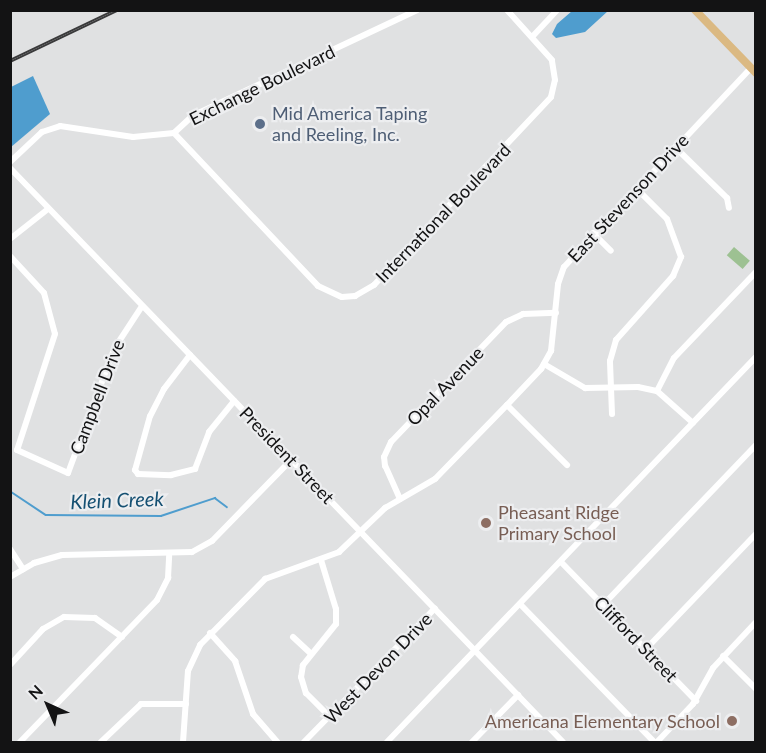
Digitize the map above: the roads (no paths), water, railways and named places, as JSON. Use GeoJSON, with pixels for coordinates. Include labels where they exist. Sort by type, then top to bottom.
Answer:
{"type":"FeatureCollection","features":[{"type":"Feature","properties":{"kind":"main road"},"geometry":{"type":"LineString","coordinates":[[695,10],[753,71]]}},
{"type":"Feature","properties":{"kind":"street","name":"Exchange Boulevard"},"geometry":{"type":"LineString","coordinates":[[10,162],[42,132],[60,126],[132,137],[174,133],[192,116],[417,10]]}},
{"type":"Feature","properties":{"kind":"street"},"geometry":{"type":"LineString","coordinates":[[507,10],[532,37],[557,10]]}},
{"type":"Feature","properties":{"kind":"street","name":"International Boulevard"},"geometry":{"type":"LineString","coordinates":[[174,133],[318,286],[339,296],[356,296],[374,285],[548,101],[554,88],[555,68],[532,37]]}},
{"type":"Feature","properties":{"kind":"street","name":"East Stevenson Drive"},"geometry":{"type":"LineString","coordinates":[[183,742],[188,671],[196,651],[210,633],[264,579],[339,552],[400,499],[435,479],[507,405],[544,364],[555,338],[558,284],[564,267],[675,147],[753,71]]}},
{"type":"Feature","properties":{"kind":"street"},"geometry":{"type":"LineString","coordinates":[[675,147],[727,198],[729,208]]}},
{"type":"Feature","properties":{"kind":"street","name":"President Street"},"geometry":{"type":"LineString","coordinates":[[10,168],[435,608],[560,741]]}},
{"type":"Feature","properties":{"kind":"street"},"geometry":{"type":"LineString","coordinates":[[612,414],[610,361],[616,340],[673,276],[681,257],[670,223],[636,188]]}},
{"type":"Feature","properties":{"kind":"street"},"geometry":{"type":"LineString","coordinates":[[10,239],[48,209]]}},
{"type":"Feature","properties":{"kind":"street"},"geometry":{"type":"LineString","coordinates":[[593,233],[611,252]]}},
{"type":"Feature","properties":{"kind":"street","name":"Campbell Drive"},"geometry":{"type":"LineString","coordinates":[[10,256],[44,293],[55,334],[17,450],[68,473],[114,349],[142,306]]}},
{"type":"Feature","properties":{"kind":"street"},"geometry":{"type":"LineString","coordinates":[[657,391],[674,358],[756,272]]}},
{"type":"Feature","properties":{"kind":"street","name":"Opal Avenue"},"geometry":{"type":"LineString","coordinates":[[400,499],[385,466],[384,457],[391,442],[506,322],[523,314],[556,313]]}},
{"type":"Feature","properties":{"kind":"street"},"geometry":{"type":"LineString","coordinates":[[190,355],[164,389],[150,416],[135,470],[138,474],[171,475],[195,469],[209,432],[234,401]]}},
{"type":"Feature","properties":{"kind":"street"},"geometry":{"type":"LineString","coordinates":[[387,742],[756,357]]}},
{"type":"Feature","properties":{"kind":"street"},"geometry":{"type":"LineString","coordinates":[[544,364],[585,388],[657,391],[693,423]]}},
{"type":"Feature","properties":{"kind":"street"},"geometry":{"type":"LineString","coordinates":[[507,405],[567,465]]}},
{"type":"Feature","properties":{"kind":"street"},"geometry":{"type":"LineString","coordinates":[[603,605],[756,445]]}},
{"type":"Feature","properties":{"kind":"street"},"geometry":{"type":"LineString","coordinates":[[10,577],[23,569],[72,554],[169,556],[192,552],[212,541],[291,460]]}},
{"type":"Feature","properties":{"kind":"street"},"geometry":{"type":"LineString","coordinates":[[646,649],[756,534]]}},
{"type":"Feature","properties":{"kind":"street"},"geometry":{"type":"LineString","coordinates":[[10,549],[23,569]]}},
{"type":"Feature","properties":{"kind":"street"},"geometry":{"type":"LineString","coordinates":[[24,741],[161,593],[168,578],[169,556]]}},
{"type":"Feature","properties":{"kind":"street"},"geometry":{"type":"LineString","coordinates":[[321,560],[337,620],[332,632],[311,654],[302,668],[303,687],[330,717]]}},
{"type":"Feature","properties":{"kind":"street","name":"Clifford Street"},"geometry":{"type":"LineString","coordinates":[[561,561],[696,701]]}},
{"type":"Feature","properties":{"kind":"street"},"geometry":{"type":"LineString","coordinates":[[520,604],[656,742],[696,701],[723,656],[756,622]]}},
{"type":"Feature","properties":{"kind":"street","name":"West Devon Drive"},"geometry":{"type":"LineString","coordinates":[[304,742],[435,608]]}},
{"type":"Feature","properties":{"kind":"street"},"geometry":{"type":"LineString","coordinates":[[10,665],[43,628],[64,617],[95,618],[122,637]]}},
{"type":"Feature","properties":{"kind":"street"},"geometry":{"type":"LineString","coordinates":[[210,633],[235,661],[253,714],[277,742]]}},
{"type":"Feature","properties":{"kind":"street"},"geometry":{"type":"LineString","coordinates":[[293,637],[311,654]]}},
{"type":"Feature","properties":{"kind":"street"},"geometry":{"type":"LineString","coordinates":[[723,656],[756,689]]}},
{"type":"Feature","properties":{"kind":"street"},"geometry":{"type":"LineString","coordinates":[[472,742],[518,695]]}},
{"type":"Feature","properties":{"kind":"street"},"geometry":{"type":"LineString","coordinates":[[101,742],[141,704],[186,704]]}},
{"type":"Feature","properties":{"kind":"water"},"geometry":{"type":"Polygon","coordinates":[[[572,11],[608,11],[585,32],[556,38],[552,34],[557,24],[572,11]]]}},
{"type":"Feature","properties":{"kind":"water"},"geometry":{"type":"Polygon","coordinates":[[[33,76],[50,114],[11,147],[11,87],[33,76]]]}},
{"type":"Feature","properties":{"kind":"waterway","name":"Klein Creek"},"geometry":{"type":"LineString","coordinates":[[10,491],[46,515],[161,516],[215,498],[227,507]]}},
{"type":"Feature","properties":{"kind":"railway"},"geometry":{"type":"LineString","coordinates":[[10,61],[117,10]]}},
{"type":"Feature","properties":{"kind":"place","name":"Mid America Taping and Reeling, Inc."},"geometry":{"type":"Point","coordinates":[260,124]}},
{"type":"Feature","properties":{"kind":"place","name":"Pheasant Ridge Primary School"},"geometry":{"type":"Point","coordinates":[486,523]}},
{"type":"Feature","properties":{"kind":"place","name":"Americana Elementary School"},"geometry":{"type":"Point","coordinates":[732,721]}}]}
